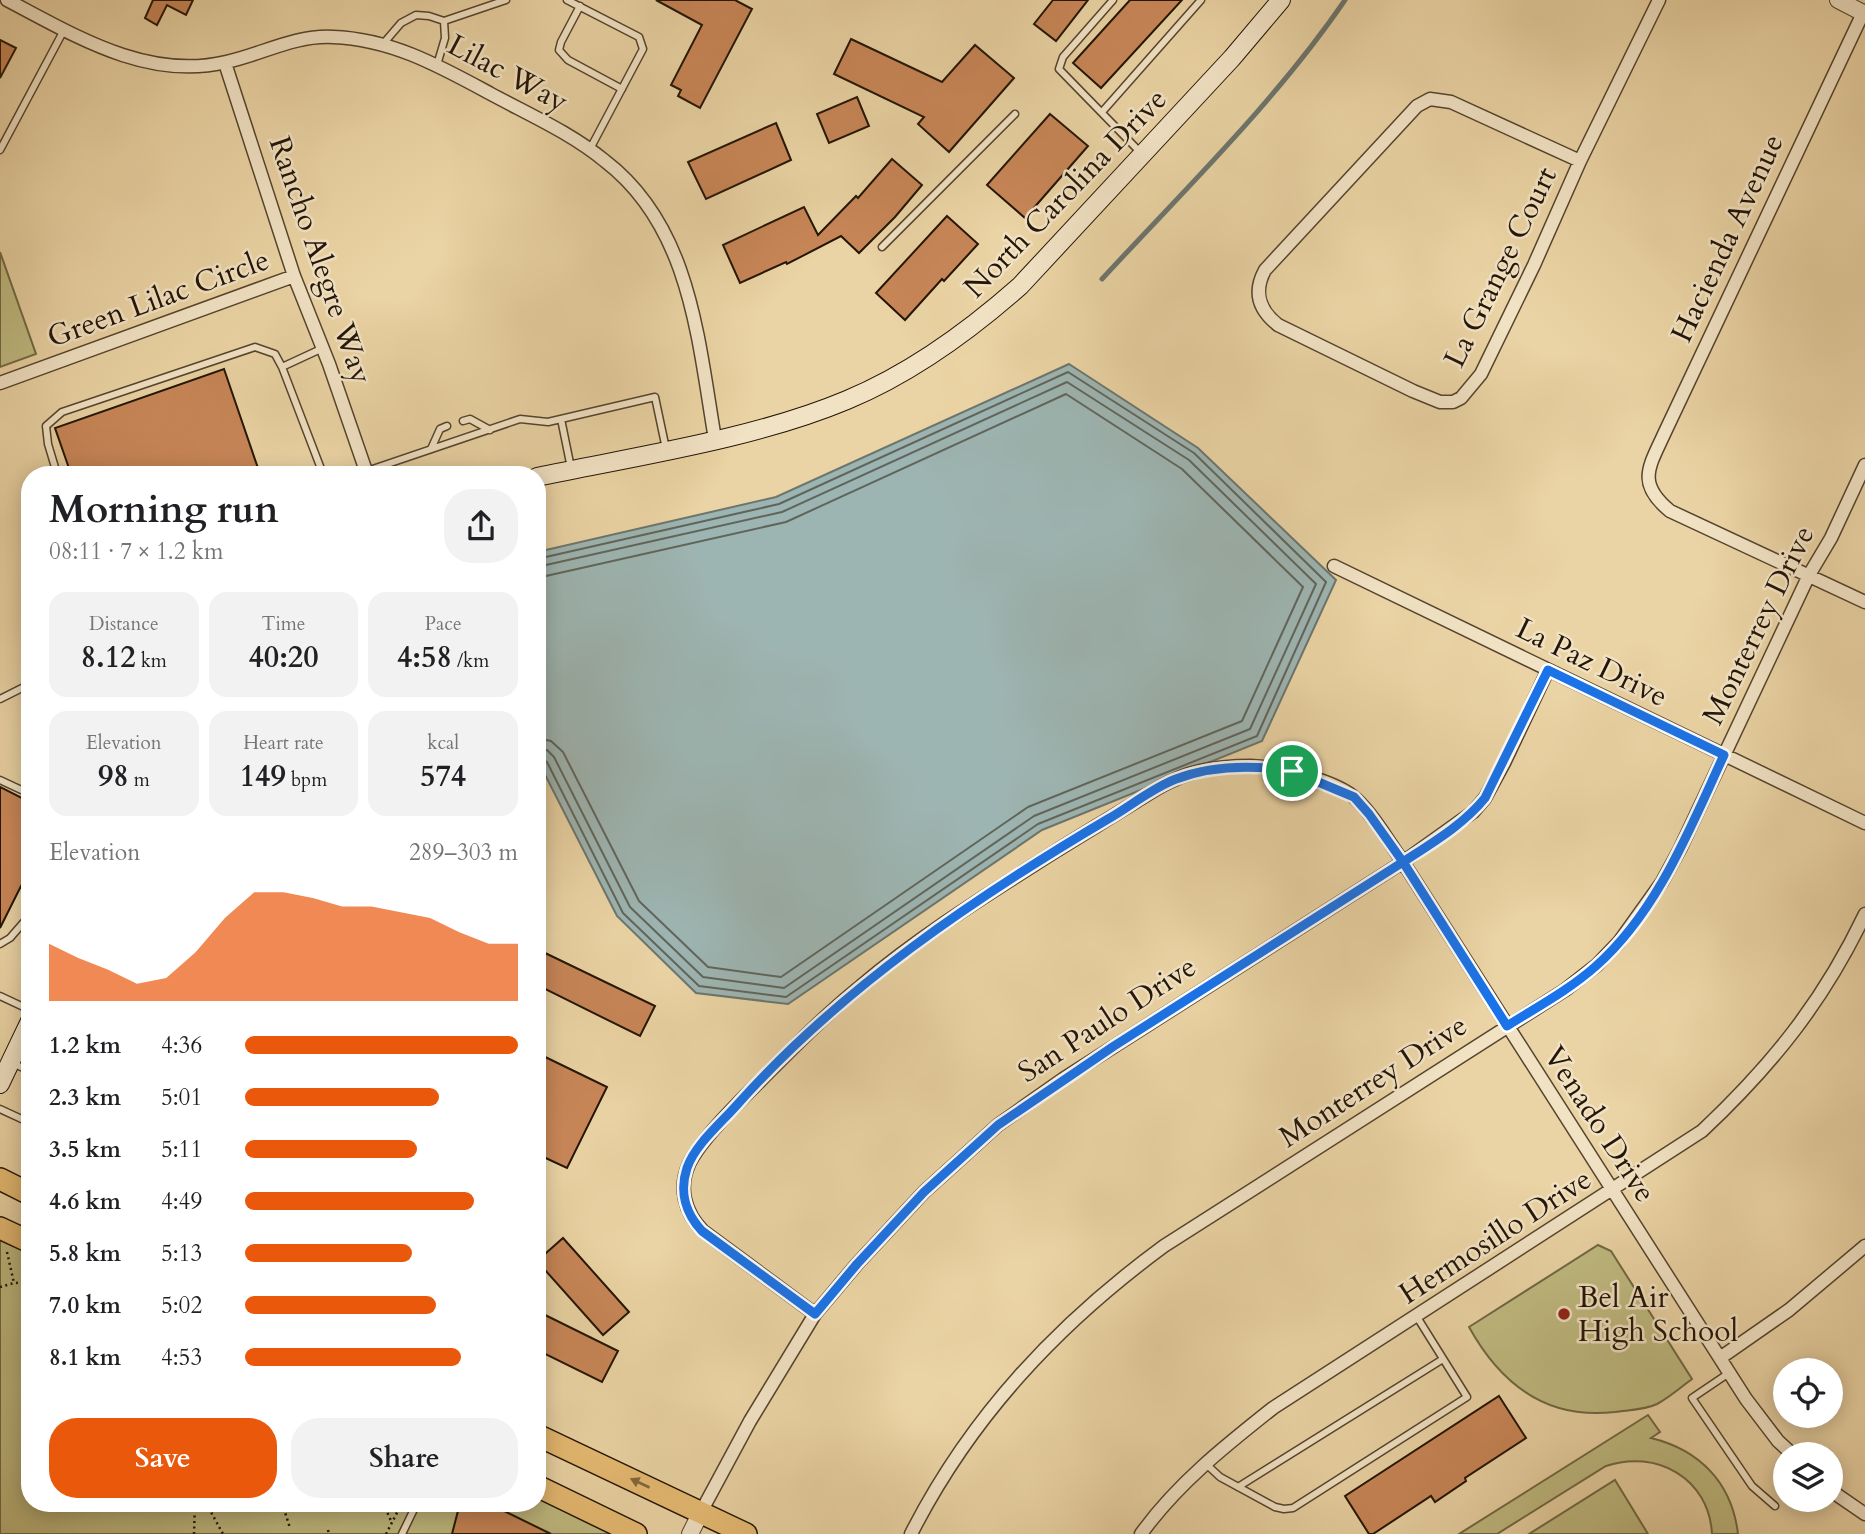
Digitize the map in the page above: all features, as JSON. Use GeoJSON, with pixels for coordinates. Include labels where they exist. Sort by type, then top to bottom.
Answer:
{"type":"FeatureCollection","features":[{"type":"Feature","properties":{"kind":"main road","name":"North Carolina Drive"},"geometry":{"type":"LineString","coordinates":[[546,475],[795,419],[848,400],[940,350],[982,320],[1020,286],[1233,58],[1281,0]]}},
{"type":"Feature","properties":{"kind":"main road"},"geometry":{"type":"LineString","coordinates":[[0,1084],[21,1039]]}},
{"type":"Feature","properties":{"kind":"main road"},"geometry":{"type":"LineString","coordinates":[[0,1180],[21,1190]]}},
{"type":"Feature","properties":{"kind":"main road"},"geometry":{"type":"LineString","coordinates":[[1,1228],[21,1238]]}},
{"type":"Feature","properties":{"kind":"main road"},"geometry":{"type":"LineString","coordinates":[[546,1439],[746,1534]]}},
{"type":"Feature","properties":{"kind":"main road"},"geometry":{"type":"LineString","coordinates":[[546,1490],[636,1534]]}},
{"type":"Feature","properties":{"kind":"street","name":"Lilac Way"},"geometry":{"type":"LineString","coordinates":[[7,0],[100,48],[170,66],[225,63],[293,40],[307,38],[332,37],[383,44],[437,65],[568,135],[608,162],[631,184],[654,214],[674,251],[682,271],[697,334],[715,439]]}},
{"type":"Feature","properties":{"kind":"street","name":"La Grange Court"},"geometry":{"type":"LineString","coordinates":[[1580,161],[1451,102],[1430,99],[1417,106],[1265,270],[1258,289],[1261,306],[1267,317],[1278,325],[1413,391],[1440,402],[1452,402],[1461,398],[1481,374],[1534,265],[1580,161],[1659,0]]}},
{"type":"Feature","properties":{"kind":"street"},"geometry":{"type":"LineString","coordinates":[[1838,0],[1864,13]]}},
{"type":"Feature","properties":{"kind":"street","name":"Hacienda Avenue"},"geometry":{"type":"LineString","coordinates":[[1809,575],[1670,511],[1654,499],[1648,478],[1651,463],[1665,432],[1864,13]]}},
{"type":"Feature","properties":{"kind":"street","name":"Rancho Alegre Way"},"geometry":{"type":"LineString","coordinates":[[225,63],[294,276],[323,348],[362,466]]}},
{"type":"Feature","properties":{"kind":"street","name":"Green Lilac Circle"},"geometry":{"type":"LineString","coordinates":[[0,383],[294,276]]}},
{"type":"Feature","properties":{"kind":"street","name":"Monterrey Drive"},"geometry":{"type":"LineString","coordinates":[[911,1534],[945,1474],[998,1401],[1058,1333],[1116,1281],[1164,1246],[1565,990],[1597,965],[1619,942],[1662,882],[1681,849],[1809,575],[1865,465]]}},
{"type":"Feature","properties":{"kind":"street","name":"La Paz Drive"},"geometry":{"type":"LineString","coordinates":[[1335,566],[1865,823]]}},
{"type":"Feature","properties":{"kind":"street"},"geometry":{"type":"LineString","coordinates":[[1809,575],[1865,602]]}},
{"type":"Feature","properties":{"kind":"street","name":"San Paulo Drive"},"geometry":{"type":"LineString","coordinates":[[690,1534],[750,1422],[815,1314],[924,1192],[998,1125],[1114,1046],[1454,828],[1485,798],[1548,670]]}},
{"type":"Feature","properties":{"kind":"street","name":"Venado Drive"},"geometry":{"type":"LineString","coordinates":[[815,1314],[702,1231],[684,1200],[684,1180],[695,1152],[820,1021],[862,984],[965,908],[1175,779],[1216,769],[1250,766],[1282,769],[1341,790],[1354,797],[1369,814],[1403,862],[1729,1373],[1782,1442]]}},
{"type":"Feature","properties":{"kind":"street","name":"Hermosillo Drive"},"geometry":{"type":"LineString","coordinates":[[1141,1534],[1187,1481],[1273,1408],[1702,1131],[1747,1090],[1813,1008],[1865,914]]}},
{"type":"Feature","properties":{"kind":"street"},"geometry":{"type":"LineString","coordinates":[[1720,1358],[1789,1311],[1864,1249]]}},
{"type":"Feature","properties":{"kind":"street"},"geometry":{"type":"LineString","coordinates":[[1843,1499],[1865,1514]]}},
{"type":"Feature","properties":{"kind":"lane"},"geometry":{"type":"LineString","coordinates":[[383,44],[401,23],[415,15],[444,21],[506,0]]}},
{"type":"Feature","properties":{"kind":"lane"},"geometry":{"type":"LineString","coordinates":[[567,0],[639,37],[643,49],[590,149]]}},
{"type":"Feature","properties":{"kind":"lane"},"geometry":{"type":"LineString","coordinates":[[1113,0],[1063,57],[1059,69],[1143,154]]}},
{"type":"Feature","properties":{"kind":"lane"},"geometry":{"type":"LineString","coordinates":[[1102,112],[1201,0]]}},
{"type":"Feature","properties":{"kind":"lane"},"geometry":{"type":"LineString","coordinates":[[580,6],[559,50],[568,60],[622,89]]}},
{"type":"Feature","properties":{"kind":"lane"},"geometry":{"type":"LineString","coordinates":[[437,65],[445,38],[444,21]]}},
{"type":"Feature","properties":{"kind":"lane"},"geometry":{"type":"LineString","coordinates":[[1,148],[64,30]]}},
{"type":"Feature","properties":{"kind":"lane"},"geometry":{"type":"LineString","coordinates":[[882,247],[1015,114]]}},
{"type":"Feature","properties":{"kind":"lane"},"geometry":{"type":"LineString","coordinates":[[55,466],[46,426],[62,412],[255,347],[275,354],[320,466]]}},
{"type":"Feature","properties":{"kind":"lane"},"geometry":{"type":"LineString","coordinates":[[282,367],[323,348]]}},
{"type":"Feature","properties":{"kind":"lane"},"geometry":{"type":"LineString","coordinates":[[384,466],[520,419],[548,422],[655,397],[666,450]]}},
{"type":"Feature","properties":{"kind":"lane"},"geometry":{"type":"LineString","coordinates":[[463,421],[470,419],[490,430]]}},
{"type":"Feature","properties":{"kind":"lane"},"geometry":{"type":"LineString","coordinates":[[561,419],[572,470]]}},
{"type":"Feature","properties":{"kind":"lane"},"geometry":{"type":"LineString","coordinates":[[431,449],[440,429],[447,426]]}},
{"type":"Feature","properties":{"kind":"lane"},"geometry":{"type":"LineString","coordinates":[[0,699],[21,688]]}},
{"type":"Feature","properties":{"kind":"lane"},"geometry":{"type":"LineString","coordinates":[[0,780],[21,790]]}},
{"type":"Feature","properties":{"kind":"lane"},"geometry":{"type":"LineString","coordinates":[[0,944],[10,938],[21,925]]}},
{"type":"Feature","properties":{"kind":"lane"},"geometry":{"type":"LineString","coordinates":[[0,996],[21,1006]]}},
{"type":"Feature","properties":{"kind":"lane"},"geometry":{"type":"LineString","coordinates":[[10,1062],[21,1067]]}},
{"type":"Feature","properties":{"kind":"lane"},"geometry":{"type":"LineString","coordinates":[[0,1109],[21,1119]]}},
{"type":"Feature","properties":{"kind":"lane"},"geometry":{"type":"LineString","coordinates":[[1206,1464],[1220,1477],[1275,1507],[1293,1508],[1467,1396],[1417,1317]]}},
{"type":"Feature","properties":{"kind":"lane"},"geometry":{"type":"LineString","coordinates":[[1238,1487],[1443,1359]]}},
{"type":"Feature","properties":{"kind":"lane"},"geometry":{"type":"LineString","coordinates":[[1729,1373],[1692,1398],[1752,1486],[1773,1504]]}},
{"type":"Feature","properties":{"kind":"lane"},"geometry":{"type":"LineString","coordinates":[[402,1534],[413,1512]]}},
{"type":"Feature","properties":{"kind":"path"},"geometry":{"type":"LineString","coordinates":[[1,1228],[14,1283]]}},
{"type":"Feature","properties":{"kind":"path"},"geometry":{"type":"LineString","coordinates":[[0,1287],[21,1283]]}},
{"type":"Feature","properties":{"kind":"path"},"geometry":{"type":"LineString","coordinates":[[194,1534],[195,1512]]}},
{"type":"Feature","properties":{"kind":"path"},"geometry":{"type":"LineString","coordinates":[[211,1512],[223,1534]]}},
{"type":"Feature","properties":{"kind":"path"},"geometry":{"type":"LineString","coordinates":[[285,1512],[290,1528]]}},
{"type":"Feature","properties":{"kind":"path"},"geometry":{"type":"LineString","coordinates":[[387,1512],[392,1523]]}},
{"type":"Feature","properties":{"kind":"path"},"geometry":{"type":"LineString","coordinates":[[387,1534],[398,1512]]}},
{"type":"Feature","properties":{"kind":"shaded area"},"geometry":{"type":"Polygon","coordinates":[[[0,252],[36,354],[0,367],[0,252]]]}},
{"type":"Feature","properties":{"kind":"shaded area"},"geometry":{"type":"Polygon","coordinates":[[[0,1238],[21,1248],[21,1512],[546,1512],[546,1500],[617,1534],[0,1534],[0,1238]]]}},
{"type":"Feature","properties":{"kind":"shaded area"},"geometry":{"type":"Polygon","coordinates":[[[1598,1245],[1611,1251],[1692,1379],[1652,1406],[1591,1413],[1547,1404],[1511,1381],[1482,1348],[1469,1327],[1598,1245]]]}},
{"type":"Feature","properties":{"kind":"shaded area"},"geometry":{"type":"Polygon","coordinates":[[[1648,1415],[1660,1432],[1651,1438],[1669,1443],[1698,1460],[1721,1484],[1735,1516],[1738,1534],[1712,1534],[1709,1514],[1701,1497],[1690,1483],[1677,1473],[1661,1465],[1625,1462],[1606,1466],[1497,1534],[1459,1534],[1648,1415]]]}},
{"type":"Feature","properties":{"kind":"shaded area"},"geometry":{"type":"Polygon","coordinates":[[[1615,1480],[1648,1534],[1529,1534],[1615,1480]]]}},
{"type":"Feature","properties":{"kind":"water"},"geometry":{"type":"Polygon","coordinates":[[[1069,364],[1198,448],[1336,580],[1262,741],[1042,830],[788,1004],[696,993],[617,916],[546,777],[546,550],[776,497],[1069,364]]]}},
{"type":"Feature","properties":{"kind":"building"},"geometry":{"type":"Polygon","coordinates":[[[153,0],[193,0],[186,15],[167,5],[157,25],[145,18],[153,0]]]}},
{"type":"Feature","properties":{"kind":"building"},"geometry":{"type":"Polygon","coordinates":[[[656,0],[735,0],[752,9],[700,108],[678,96],[681,90],[671,85],[702,25],[656,0]]]}},
{"type":"Feature","properties":{"kind":"building"},"geometry":{"type":"Polygon","coordinates":[[[1053,0],[1088,0],[1056,41],[1034,24],[1053,0]]]}},
{"type":"Feature","properties":{"kind":"building"},"geometry":{"type":"Polygon","coordinates":[[[1130,0],[1182,0],[1101,88],[1073,63],[1130,0]]]}},
{"type":"Feature","properties":{"kind":"building"},"geometry":{"type":"Polygon","coordinates":[[[851,39],[942,82],[975,45],[1014,78],[949,152],[918,124],[924,117],[834,74],[851,39]]]}},
{"type":"Feature","properties":{"kind":"building"},"geometry":{"type":"Polygon","coordinates":[[[0,40],[16,48],[0,78],[0,40]]]}},
{"type":"Feature","properties":{"kind":"building"},"geometry":{"type":"Polygon","coordinates":[[[857,97],[869,126],[829,143],[817,114],[857,97]]]}},
{"type":"Feature","properties":{"kind":"building"},"geometry":{"type":"Polygon","coordinates":[[[1050,114],[1088,146],[1025,218],[987,185],[1050,114]]]}},
{"type":"Feature","properties":{"kind":"building"},"geometry":{"type":"Polygon","coordinates":[[[776,123],[791,160],[706,199],[688,162],[776,123]]]}},
{"type":"Feature","properties":{"kind":"building"},"geometry":{"type":"Polygon","coordinates":[[[892,159],[922,185],[859,253],[841,236],[787,264],[786,262],[740,283],[723,245],[804,207],[818,235],[856,196],[858,198],[892,159]]]}},
{"type":"Feature","properties":{"kind":"building"},"geometry":{"type":"Polygon","coordinates":[[[947,216],[978,244],[905,320],[876,293],[947,216]]]}},
{"type":"Feature","properties":{"kind":"building"},"geometry":{"type":"Polygon","coordinates":[[[224,369],[257,466],[68,466],[55,428],[224,369]]]}},
{"type":"Feature","properties":{"kind":"building"},"geometry":{"type":"Polygon","coordinates":[[[0,787],[21,798],[21,886],[0,928],[0,787]]]}},
{"type":"Feature","properties":{"kind":"building"},"geometry":{"type":"Polygon","coordinates":[[[546,953],[655,1006],[640,1036],[546,989],[546,953]]]}},
{"type":"Feature","properties":{"kind":"building"},"geometry":{"type":"Polygon","coordinates":[[[546,1057],[607,1087],[567,1168],[546,1158],[546,1057]]]}},
{"type":"Feature","properties":{"kind":"building"},"geometry":{"type":"Polygon","coordinates":[[[563,1238],[629,1312],[603,1335],[546,1271],[546,1253],[563,1238]]]}},
{"type":"Feature","properties":{"kind":"building"},"geometry":{"type":"Polygon","coordinates":[[[546,1315],[618,1351],[602,1382],[546,1354],[546,1315]]]}},
{"type":"Feature","properties":{"kind":"building"},"geometry":{"type":"Polygon","coordinates":[[[1499,1396],[1526,1438],[1465,1478],[1466,1481],[1435,1502],[1431,1496],[1369,1534],[1345,1496],[1499,1396]]]}},
{"type":"Feature","properties":{"kind":"building"},"geometry":{"type":"Polygon","coordinates":[[[458,1512],[506,1512],[551,1534],[452,1534],[458,1512]]]}},
{"type":"Feature","properties":{"kind":"waterway"},"geometry":{"type":"LineString","coordinates":[[1102,279],[1260,109],[1290,74],[1345,0]]}},
{"type":"Feature","properties":{"kind":"place","name":"Bel Air High School"},"geometry":{"type":"Point","coordinates":[1564,1314]}},
{"type":"Feature","properties":{"kind":"route"},"geometry":{"type":"LineString","coordinates":[[1292,771],[1250,766],[1216,769],[1175,779],[965,908],[862,984],[820,1021],[695,1152],[688,1165],[683,1190],[684,1200],[695,1224],[815,1314],[879,1239],[924,1192],[998,1125],[1063,1079],[1403,862],[1507,1026],[1565,990],[1597,965],[1619,942],[1644,909],[1681,849],[1724,755],[1548,670],[1485,798],[1454,828],[1403,862],[1354,797],[1292,771]]}}]}
